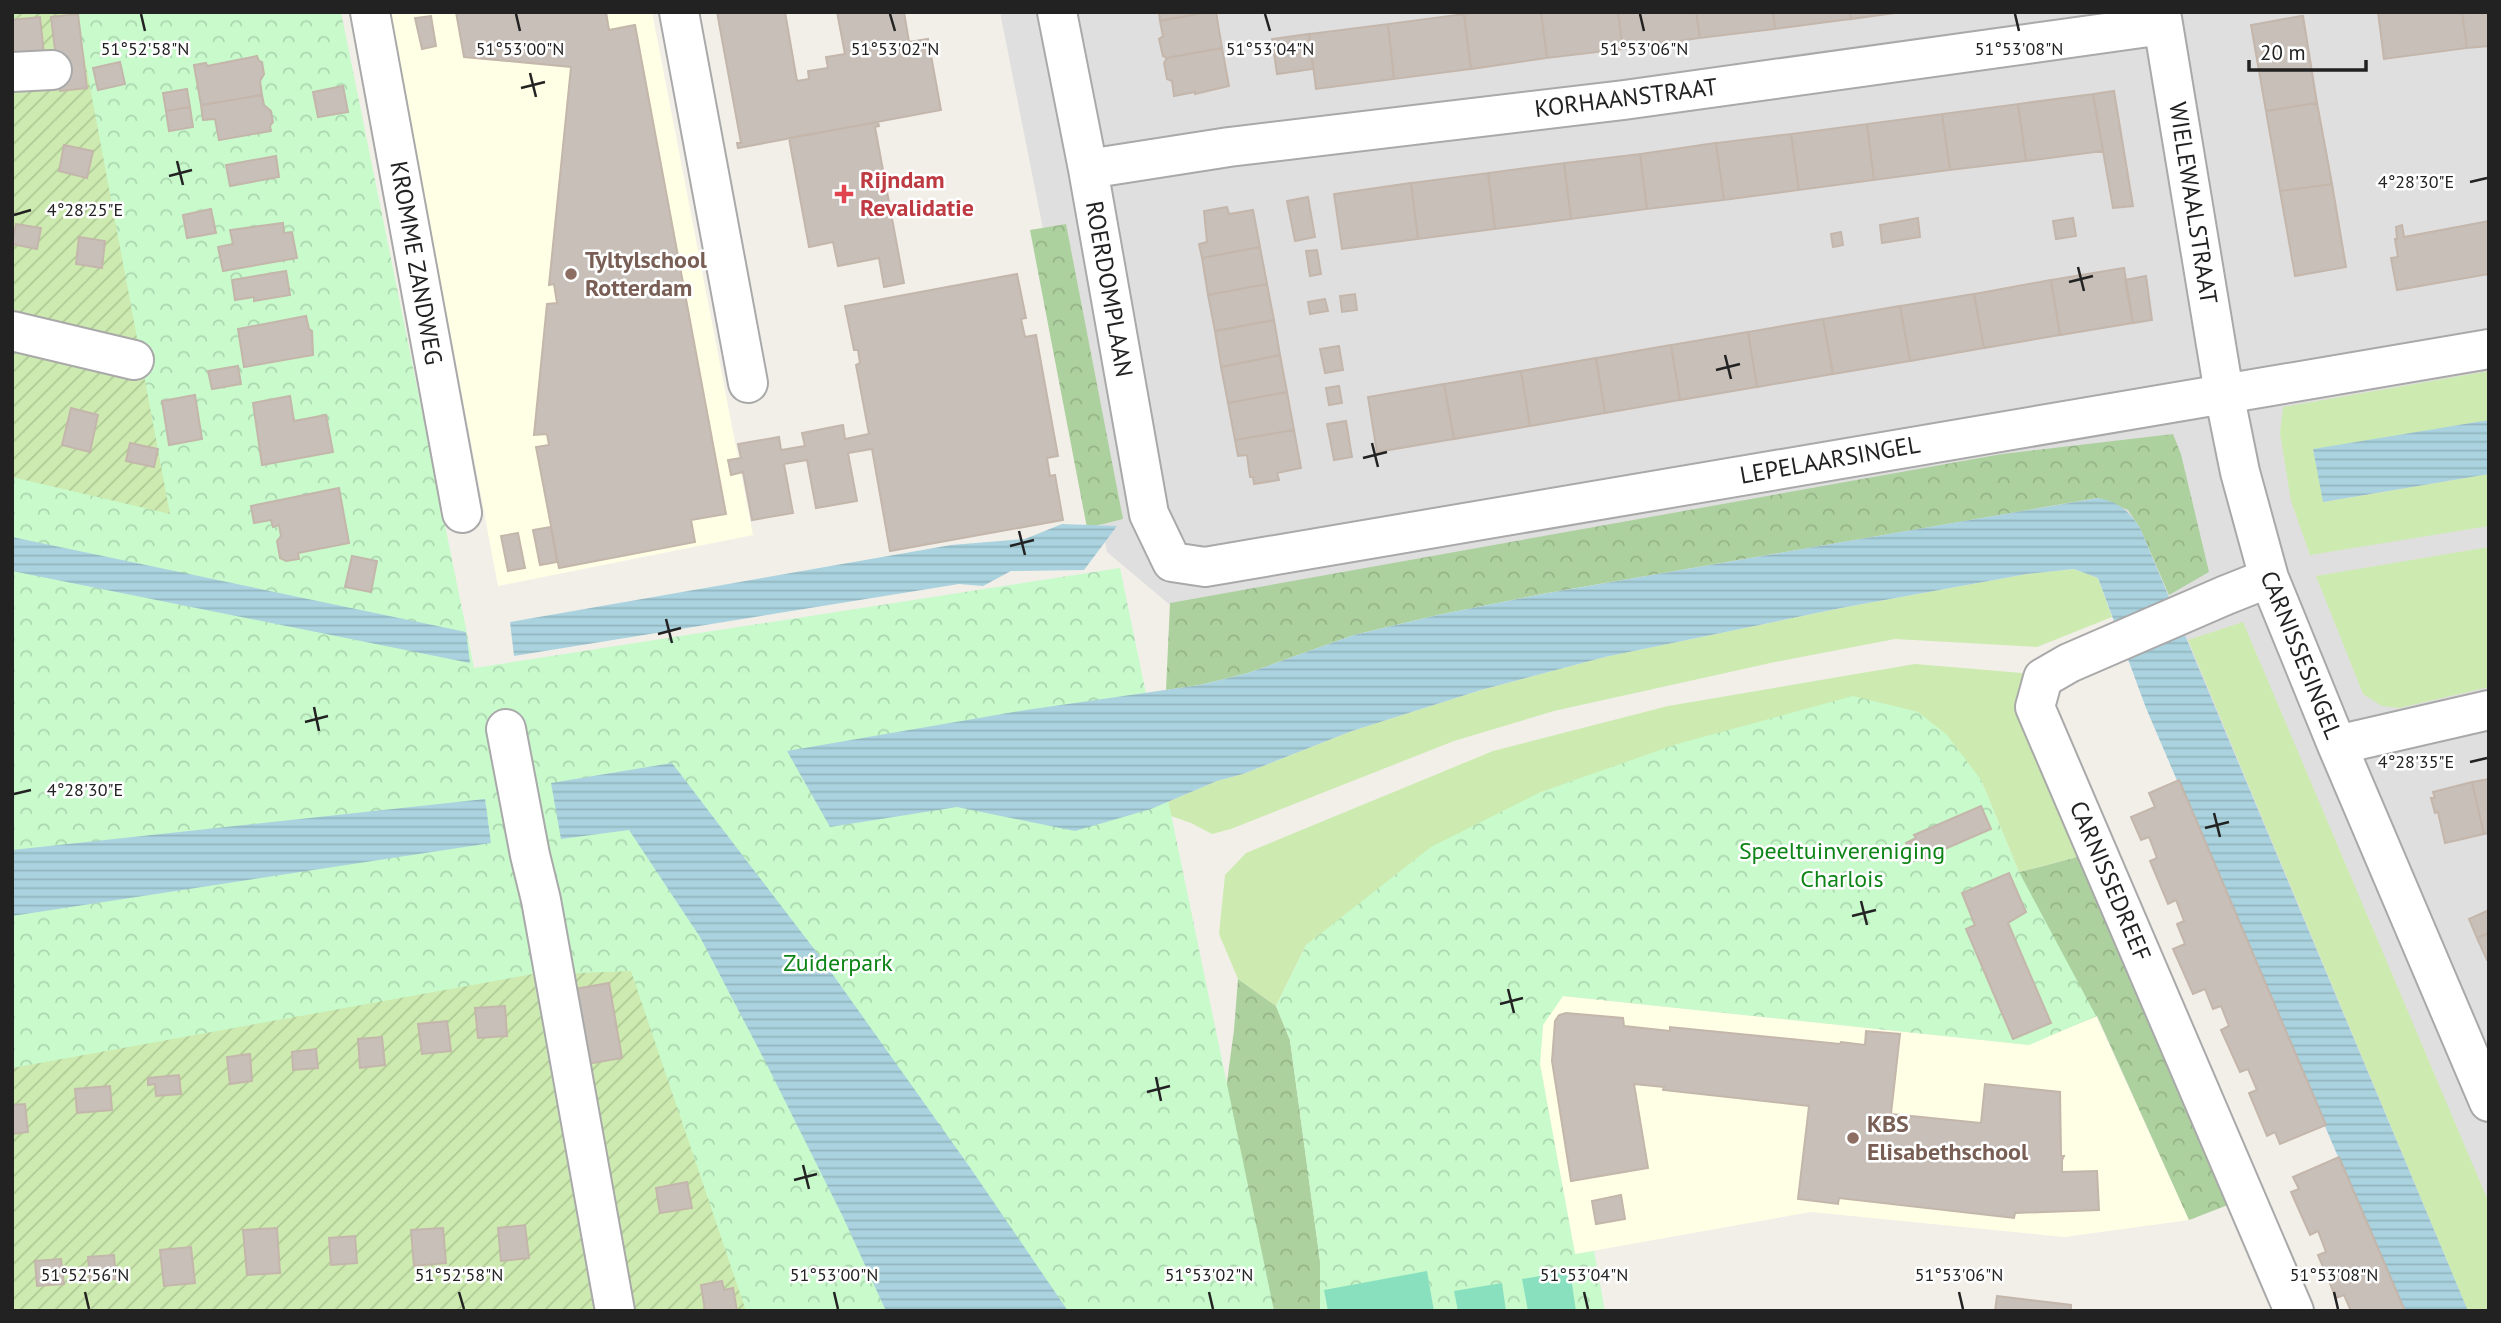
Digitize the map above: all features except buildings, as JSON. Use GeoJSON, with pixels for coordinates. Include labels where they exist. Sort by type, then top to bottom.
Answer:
{"type":"FeatureCollection","features":[{"type":"Feature","properties":{"kind":"street","name":"KROMME ZANDWEG"},"geometry":{"type":"LineString","coordinates":[[370,12],[462,513]]}},
{"type":"Feature","properties":{"kind":"street"},"geometry":{"type":"LineString","coordinates":[[679,12],[748,383]]}},
{"type":"Feature","properties":{"kind":"street","name":"ROERDOMPLAAN"},"geometry":{"type":"LineString","coordinates":[[1057,12],[1088,169],[1149,514],[1172,562]]}},
{"type":"Feature","properties":{"kind":"street","name":"KORHAANSTRAAT"},"geometry":{"type":"LineString","coordinates":[[1088,169],[1229,147],[1625,100],[2162,19]]}},
{"type":"Feature","properties":{"kind":"street","name":"WIELEWAALSTRAAT"},"geometry":{"type":"LineString","coordinates":[[2162,19],[2224,393]]}},
{"type":"Feature","properties":{"kind":"street"},"geometry":{"type":"LineString","coordinates":[[12,72],[52,70]]}},
{"type":"Feature","properties":{"kind":"street"},"geometry":{"type":"LineString","coordinates":[[12,331],[134,360]]}},
{"type":"Feature","properties":{"kind":"street","name":"LEPELAARSINGEL"},"geometry":{"type":"LineString","coordinates":[[1172,562],[1205,567],[2489,349]]}},
{"type":"Feature","properties":{"kind":"street","name":"CARNISSESINGEL"},"geometry":{"type":"LineString","coordinates":[[2224,393],[2240,472],[2269,578],[2489,1102]]}},
{"type":"Feature","properties":{"kind":"street","name":"CARNISSEDREEF"},"geometry":{"type":"LineString","coordinates":[[2269,578],[2068,663],[2043,678],[2035,707],[2294,1311]]}},
{"type":"Feature","properties":{"kind":"street"},"geometry":{"type":"LineString","coordinates":[[2337,745],[2489,710]]}},
{"type":"Feature","properties":{"kind":"street"},"geometry":{"type":"LineString","coordinates":[[506,729],[541,900],[615,1311]]}},
{"type":"Feature","properties":{"kind":"shaded area","name":"Tyltylschool Rotterdam"},"geometry":{"type":"Polygon","coordinates":[[[390,12],[652,12],[753,535],[498,586],[390,12]]]}},
{"type":"Feature","properties":{"kind":"shaded area"},"geometry":{"type":"Polygon","coordinates":[[[1000,12],[2489,12],[2489,1311],[2440,1311],[2107,529],[1195,626],[1107,552],[1000,12]]]}},
{"type":"Feature","properties":{"kind":"shaded area","name":"KBS Elisabethschool"},"geometry":{"type":"Polygon","coordinates":[[[1563,996],[2029,1045],[2096,1016],[2189,1220],[2064,1237],[1811,1212],[1575,1254],[1540,1064],[1543,1024],[1563,996]]]}},
{"type":"Feature","properties":{"kind":"green space","name":"Zuiderpark"},"geometry":{"type":"Polygon","coordinates":[[[12,12],[341,12],[474,668],[1120,568],[1274,1311],[12,1311],[12,12]]]}},
{"type":"Feature","properties":{"kind":"green space"},"geometry":{"type":"Polygon","coordinates":[[[12,12],[76,12],[170,514],[12,477],[12,12]]]}},
{"type":"Feature","properties":{"kind":"green space"},"geometry":{"type":"Polygon","coordinates":[[[1066,224],[1123,519],[1087,528],[1030,230],[1066,224]]]}},
{"type":"Feature","properties":{"kind":"green space"},"geometry":{"type":"Polygon","coordinates":[[[2489,371],[2489,420],[2313,450],[2324,502],[2489,474],[2489,526],[2310,555],[2291,501],[2280,433],[2283,407],[2489,371]]]}},
{"type":"Feature","properties":{"kind":"green space"},"geometry":{"type":"Polygon","coordinates":[[[2173,434],[2181,454],[2209,572],[2169,595],[2140,528],[2128,510],[2097,498],[1542,594],[1438,615],[1354,635],[1248,673],[1166,690],[1170,603],[2002,454],[2173,434]]]}},
{"type":"Feature","properties":{"kind":"green space"},"geometry":{"type":"Polygon","coordinates":[[[2489,547],[2489,687],[2399,708],[2382,706],[2363,694],[2316,576],[2489,547]]]}},
{"type":"Feature","properties":{"kind":"green space"},"geometry":{"type":"Polygon","coordinates":[[[2074,569],[2098,578],[2112,617],[2037,647],[1895,639],[1775,662],[1554,711],[1454,741],[1231,829],[1212,834],[1191,823],[1151,809],[1217,781],[1243,774],[1352,731],[1481,690],[1605,657],[1841,608],[2027,574],[2074,569]]]}},
{"type":"Feature","properties":{"kind":"green space"},"geometry":{"type":"Polygon","coordinates":[[[2243,622],[2489,1203],[2489,1311],[2468,1311],[2188,640],[2243,622]]]}},
{"type":"Feature","properties":{"kind":"green space"},"geometry":{"type":"Polygon","coordinates":[[[1915,664],[2047,675],[2081,856],[2019,872],[1981,780],[1306,945],[1276,1006],[1238,979],[1219,934],[1225,875],[1246,853],[1493,751],[1668,706],[1915,664]]]}},
{"type":"Feature","properties":{"kind":"green space","name":"Speeltuinvereniging Charlois"},"geometry":{"type":"Polygon","coordinates":[[[1853,696],[1918,712],[1947,735],[1981,780],[2019,872],[2096,1016],[2029,1045],[1563,996],[1543,1025],[1540,1064],[1575,1254],[1594,1251],[1605,1311],[1320,1311],[1320,1261],[1290,1040],[1276,1006],[1306,945],[1431,847],[1541,792],[1677,744],[1853,696]]]}},
{"type":"Feature","properties":{"kind":"green space"},"geometry":{"type":"Polygon","coordinates":[[[2081,856],[2228,1205],[2189,1220],[2097,1016],[2055,1033],[1986,881],[2081,856]]]}},
{"type":"Feature","properties":{"kind":"green space"},"geometry":{"type":"Polygon","coordinates":[[[631,971],[746,1311],[628,1311],[552,974],[631,971]]]}},
{"type":"Feature","properties":{"kind":"green space"},"geometry":{"type":"Polygon","coordinates":[[[533,974],[594,1311],[12,1311],[12,1068],[533,974]]]}},
{"type":"Feature","properties":{"kind":"green space"},"geometry":{"type":"Polygon","coordinates":[[[1238,979],[1276,1006],[1290,1040],[1320,1261],[1334,1311],[1164,1311],[1223,1111],[1238,979]]]}},
{"type":"Feature","properties":{"kind":"green space"},"geometry":{"type":"Polygon","coordinates":[[[1427,1271],[1434,1311],[1328,1311],[1324,1290],[1427,1271]]]}},
{"type":"Feature","properties":{"kind":"green space"},"geometry":{"type":"Polygon","coordinates":[[[1570,1271],[1576,1311],[1528,1311],[1522,1279],[1570,1271]]]}},
{"type":"Feature","properties":{"kind":"green space"},"geometry":{"type":"Polygon","coordinates":[[[1502,1283],[1506,1311],[1458,1311],[1454,1291],[1502,1283]]]}},
{"type":"Feature","properties":{"kind":"water"},"geometry":{"type":"Polygon","coordinates":[[[2489,420],[2489,474],[2323,502],[2313,449],[2489,420]]]}},
{"type":"Feature","properties":{"kind":"water"},"geometry":{"type":"Polygon","coordinates":[[[2098,498],[2122,508],[2140,528],[2468,1311],[2404,1311],[2146,708],[2098,578],[2074,569],[2027,574],[1841,608],[1605,657],[1481,690],[1352,731],[1243,774],[1217,781],[1151,809],[1075,831],[957,807],[830,827],[787,751],[1026,710],[1200,685],[1248,673],[1354,635],[1438,615],[1542,594],[2098,498]]]}},
{"type":"Feature","properties":{"kind":"water"},"geometry":{"type":"Polygon","coordinates":[[[1062,524],[1117,526],[1084,570],[1011,571],[983,586],[959,584],[514,656],[510,622],[951,545],[1025,539],[1062,524]]]}},
{"type":"Feature","properties":{"kind":"water"},"geometry":{"type":"Polygon","coordinates":[[[12,537],[466,632],[470,663],[12,571],[12,537]]]}},
{"type":"Feature","properties":{"kind":"water"},"geometry":{"type":"Polygon","coordinates":[[[672,763],[821,958],[1068,1311],[886,1311],[843,1217],[700,937],[629,830],[561,839],[551,783],[672,763]]]}},
{"type":"Feature","properties":{"kind":"water"},"geometry":{"type":"Polygon","coordinates":[[[485,799],[491,843],[12,916],[12,850],[485,799]]]}},
{"type":"Feature","properties":{"kind":"place","name":"Rijndam Revalidatie"},"geometry":{"type":"Point","coordinates":[844,194]}},
{"type":"Feature","properties":{"kind":"place","name":"Tyltylschool Rotterdam"},"geometry":{"type":"Point","coordinates":[571,274]}},
{"type":"Feature","properties":{"kind":"place","name":"KBS Elisabethschool"},"geometry":{"type":"Point","coordinates":[1853,1138]}}]}
